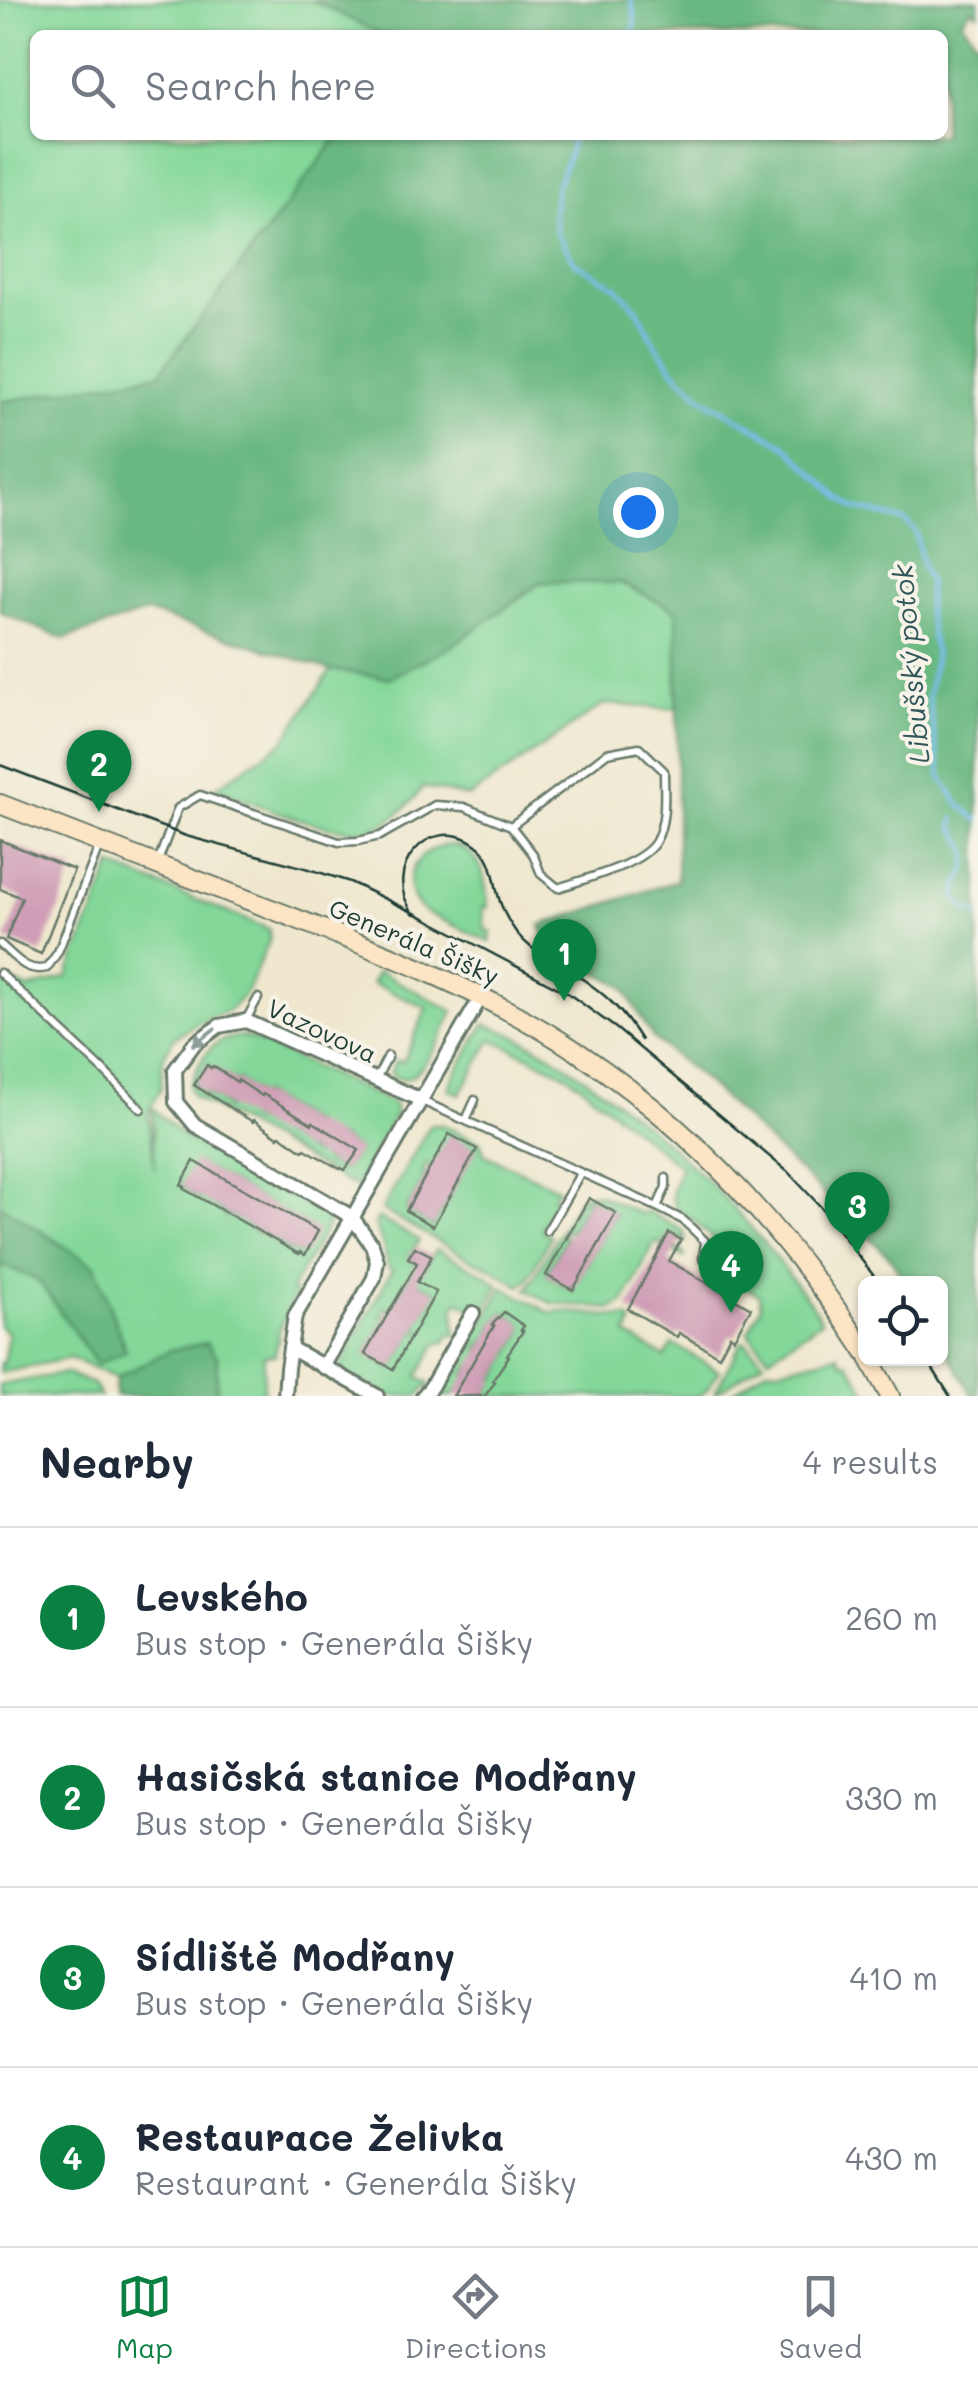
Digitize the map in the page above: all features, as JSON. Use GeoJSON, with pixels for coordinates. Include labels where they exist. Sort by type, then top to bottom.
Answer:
{"type":"FeatureCollection","features":[{"type":"Feature","properties":{"kind":"main road","name":"Generála Šišky"},"geometry":{"type":"LineString","coordinates":[[0,804],[398,958],[535,1026],[592,1062],[698,1148],[776,1230],[858,1342]]}},
{"type":"Feature","properties":{"kind":"main road","name":"Generála Šišky"},"geometry":{"type":"LineString","coordinates":[[873,1366],[890,1396]]}},
{"type":"Feature","properties":{"kind":"street"},"geometry":{"type":"LineString","coordinates":[[285,1396],[296,1316],[481,997]]}},
{"type":"Feature","properties":{"kind":"street","name":"Vazovova"},"geometry":{"type":"LineString","coordinates":[[352,1217],[195,1126],[176,1102],[175,1070],[194,1044],[219,1026],[246,1021],[420,1100]]}},
{"type":"Feature","properties":{"kind":"street"},"geometry":{"type":"LineString","coordinates":[[323,1367],[374,1278],[377,1260],[372,1245],[352,1217]]}},
{"type":"Feature","properties":{"kind":"street"},"geometry":{"type":"LineString","coordinates":[[423,1396],[473,1313]]}},
{"type":"Feature","properties":{"kind":"street"},"geometry":{"type":"LineString","coordinates":[[290,1348],[377,1396]]}},
{"type":"Feature","properties":{"kind":"lane"},"geometry":{"type":"LineString","coordinates":[[157,865],[178,808],[200,795],[339,842],[380,836],[435,805],[474,810],[511,826],[534,854],[541,874],[558,888],[634,860],[655,842],[663,813],[664,770],[640,746],[607,753],[511,826]]}},
{"type":"Feature","properties":{"kind":"lane"},"geometry":{"type":"LineString","coordinates":[[0,944],[26,967],[48,968],[58,952],[100,843]]}},
{"type":"Feature","properties":{"kind":"lane"},"geometry":{"type":"LineString","coordinates":[[0,973],[141,1109]]}},
{"type":"Feature","properties":{"kind":"lane"},"geometry":{"type":"LineString","coordinates":[[246,1021],[258,998]]}},
{"type":"Feature","properties":{"kind":"lane"},"geometry":{"type":"LineString","coordinates":[[376,1080],[388,1056]]}},
{"type":"Feature","properties":{"kind":"lane","name":"Vazovova"},"geometry":{"type":"LineString","coordinates":[[420,1100],[683,1220],[706,1241],[703,1258]]}},
{"type":"Feature","properties":{"kind":"lane"},"geometry":{"type":"LineString","coordinates":[[466,1120],[475,1100]]}},
{"type":"Feature","properties":{"kind":"lane"},"geometry":{"type":"LineString","coordinates":[[547,1231],[580,1174]]}},
{"type":"Feature","properties":{"kind":"lane"},"geometry":{"type":"LineString","coordinates":[[656,1207],[666,1178]]}},
{"type":"Feature","properties":{"kind":"green space"},"geometry":{"type":"Polygon","coordinates":[[[0,0],[312,0],[372,30],[30,30],[30,140],[335,140],[159,375],[0,402],[0,0]]]}},
{"type":"Feature","properties":{"kind":"green space"},"geometry":{"type":"Polygon","coordinates":[[[312,0],[978,0],[978,14],[972,8],[962,21],[978,43],[978,1396],[973,1396],[948,1353],[948,1276],[902,1276],[889,1256],[704,1080],[653,1038],[623,986],[546,945],[541,925],[677,881],[677,611],[621,583],[541,582],[450,647],[389,678],[331,670],[147,612],[64,639],[0,612],[0,402],[159,374],[335,140],[948,140],[948,30],[372,30],[312,0]]]}},
{"type":"Feature","properties":{"kind":"green space"},"geometry":{"type":"Polygon","coordinates":[[[541,582],[621,583],[678,611],[676,709],[604,704],[469,797],[423,787],[390,820],[360,831],[319,825],[215,788],[283,742],[331,670],[389,678],[450,647],[541,582]]]}},
{"type":"Feature","properties":{"kind":"green space"},"geometry":{"type":"Polygon","coordinates":[[[455,845],[472,855],[482,869],[488,907],[483,908],[485,931],[491,931],[490,942],[425,912],[411,890],[413,868],[420,858],[441,846],[455,845]]]}},
{"type":"Feature","properties":{"kind":"green space"},"geometry":{"type":"Polygon","coordinates":[[[112,866],[269,929],[270,939],[246,993],[230,1010],[174,1038],[163,1058],[161,1088],[148,1113],[155,1169],[152,1108],[184,1137],[327,1219],[327,1227],[291,1290],[296,1293],[280,1328],[275,1355],[264,1355],[263,1396],[216,1396],[217,1358],[171,1350],[116,1378],[70,1358],[0,1373],[8,1334],[0,1326],[0,1264],[38,1280],[97,1364],[95,1266],[0,1205],[0,976],[29,989],[67,977],[112,866]],[[195,1162],[182,1185],[196,1198],[216,1205],[226,1217],[238,1217],[287,1251],[299,1254],[317,1231],[195,1162]]]}},
{"type":"Feature","properties":{"kind":"green space"},"geometry":{"type":"Polygon","coordinates":[[[378,971],[453,1011],[428,1059],[405,1079],[391,1076],[390,1072],[396,1060],[403,1062],[427,1008],[372,983],[378,971]]]}},
{"type":"Feature","properties":{"kind":"green space"},"geometry":{"type":"Polygon","coordinates":[[[485,1024],[562,1063],[679,1154],[756,1233],[821,1321],[769,1357],[748,1332],[761,1307],[759,1295],[727,1276],[735,1259],[676,1209],[673,1186],[681,1167],[568,1075],[492,1039],[460,1094],[448,1089],[485,1024]]]}},
{"type":"Feature","properties":{"kind":"green space"},"geometry":{"type":"Polygon","coordinates":[[[230,1038],[256,1040],[393,1103],[394,1116],[356,1187],[193,1096],[189,1087],[202,1059],[213,1046],[230,1038]],[[208,1065],[194,1085],[202,1094],[215,1097],[227,1108],[345,1170],[358,1150],[208,1065]]]}},
{"type":"Feature","properties":{"kind":"green space"},"geometry":{"type":"Polygon","coordinates":[[[430,1125],[442,1125],[480,1142],[485,1155],[558,1188],[552,1199],[556,1202],[541,1229],[551,1236],[520,1286],[382,1210],[430,1125]],[[476,1149],[431,1167],[426,1165],[426,1175],[406,1211],[433,1226],[476,1149]]]}},
{"type":"Feature","properties":{"kind":"green space"},"geometry":{"type":"Polygon","coordinates":[[[597,1194],[641,1214],[646,1211],[683,1230],[686,1241],[669,1234],[665,1241],[684,1253],[684,1257],[655,1242],[624,1302],[612,1309],[551,1303],[527,1290],[583,1195],[597,1194]],[[588,1198],[570,1231],[565,1230],[562,1236],[566,1238],[546,1274],[572,1290],[616,1214],[588,1198]]]}},
{"type":"Feature","properties":{"kind":"green space"},"geometry":{"type":"Polygon","coordinates":[[[0,1205],[95,1266],[126,1351],[97,1364],[38,1280],[0,1264],[0,1205]]]}},
{"type":"Feature","properties":{"kind":"green space"},"geometry":{"type":"Polygon","coordinates":[[[378,1218],[419,1240],[409,1258],[424,1268],[436,1249],[499,1285],[482,1314],[458,1301],[454,1309],[456,1336],[450,1334],[445,1342],[436,1344],[418,1376],[430,1384],[418,1396],[390,1396],[339,1368],[392,1270],[375,1224],[378,1218]],[[409,1277],[390,1310],[386,1308],[382,1315],[386,1318],[366,1354],[393,1369],[414,1331],[420,1333],[416,1327],[436,1292],[409,1277]]]}},
{"type":"Feature","properties":{"kind":"green space"},"geometry":{"type":"Polygon","coordinates":[[[503,1287],[549,1312],[629,1318],[632,1323],[627,1335],[665,1357],[673,1344],[719,1371],[699,1396],[485,1396],[523,1332],[523,1325],[504,1312],[478,1349],[458,1391],[453,1396],[442,1396],[503,1287]]]}},
{"type":"Feature","properties":{"kind":"green space"},"geometry":{"type":"Polygon","coordinates":[[[745,1342],[764,1361],[714,1394],[741,1343],[745,1342]]]}},
{"type":"Feature","properties":{"kind":"green space"},"geometry":{"type":"Polygon","coordinates":[[[207,1343],[217,1358],[216,1396],[115,1396],[116,1378],[171,1350],[207,1343]]]}},
{"type":"Feature","properties":{"kind":"green space"},"geometry":{"type":"Polygon","coordinates":[[[838,1355],[843,1363],[848,1362],[869,1396],[727,1396],[768,1368],[838,1355]]]}},
{"type":"Feature","properties":{"kind":"green space"},"geometry":{"type":"Polygon","coordinates":[[[66,1373],[93,1384],[100,1396],[0,1396],[0,1385],[66,1373]]]}},
{"type":"Feature","properties":{"kind":"building"},"geometry":{"type":"Polygon","coordinates":[[[0,840],[74,870],[41,954],[6,939],[22,898],[0,889],[0,840]]]}},
{"type":"Feature","properties":{"kind":"building"},"geometry":{"type":"Polygon","coordinates":[[[207,1065],[359,1150],[345,1170],[303,1151],[194,1085],[207,1065]]]}},
{"type":"Feature","properties":{"kind":"building"},"geometry":{"type":"Polygon","coordinates":[[[449,1134],[477,1149],[433,1226],[406,1211],[449,1134]]]}},
{"type":"Feature","properties":{"kind":"building"},"geometry":{"type":"Polygon","coordinates":[[[194,1161],[318,1231],[305,1255],[184,1189],[181,1185],[194,1161]]]}},
{"type":"Feature","properties":{"kind":"building"},"geometry":{"type":"Polygon","coordinates":[[[589,1198],[616,1213],[573,1290],[546,1275],[589,1198]]]}},
{"type":"Feature","properties":{"kind":"building"},"geometry":{"type":"Polygon","coordinates":[[[669,1233],[681,1240],[669,1261],[751,1308],[719,1356],[628,1309],[669,1233]]]}},
{"type":"Feature","properties":{"kind":"building"},"geometry":{"type":"Polygon","coordinates":[[[415,1247],[432,1256],[417,1282],[436,1292],[393,1369],[365,1354],[417,1263],[408,1258],[415,1247]]]}},
{"type":"Feature","properties":{"kind":"building"},"geometry":{"type":"Polygon","coordinates":[[[504,1312],[524,1326],[495,1382],[485,1396],[453,1396],[492,1325],[504,1312]]]}},
{"type":"Feature","properties":{"kind":"waterway","name":"Libušský potok"},"geometry":{"type":"LineString","coordinates":[[631,0],[634,30]]}},
{"type":"Feature","properties":{"kind":"waterway","name":"Libušský potok"},"geometry":{"type":"LineString","coordinates":[[572,140],[556,187],[553,213],[557,234],[575,263],[615,286],[638,310],[677,374],[706,400],[785,445],[841,499],[856,508],[905,521],[916,532],[922,567],[929,582],[927,610],[935,655],[928,697],[941,777],[959,804],[978,820]]}},
{"type":"Feature","properties":{"kind":"waterway"},"geometry":{"type":"LineString","coordinates":[[955,818],[953,826],[965,845],[967,859],[956,893],[964,907],[978,915]]}},
{"type":"Feature","properties":{"kind":"tram line"},"geometry":{"type":"LineString","coordinates":[[0,765],[186,836],[350,882],[569,994],[617,1029],[788,1172],[820,1206],[874,1276]]}},
{"type":"Feature","properties":{"kind":"tram line"},"geometry":{"type":"LineString","coordinates":[[414,914],[402,880],[414,851],[441,835],[458,836],[475,844],[488,859],[502,907],[516,932],[537,951],[606,997],[641,1040]]}},
{"type":"Feature","properties":{"kind":"tram line"},"geometry":{"type":"LineString","coordinates":[[931,1366],[950,1396]]}},
{"type":"Feature","properties":{"kind":"place","name":"Hasičská stanice Modřany"},"geometry":{"type":"Point","coordinates":[99,812]}},
{"type":"Feature","properties":{"kind":"place","name":"Levského"},"geometry":{"type":"Point","coordinates":[564,1001]}},
{"type":"Feature","properties":{"kind":"place","name":"Sídliště Modřany"},"geometry":{"type":"Point","coordinates":[857,1254]}},
{"type":"Feature","properties":{"kind":"place","name":"Restaurace Želivka"},"geometry":{"type":"Point","coordinates":[731,1313]}}]}
